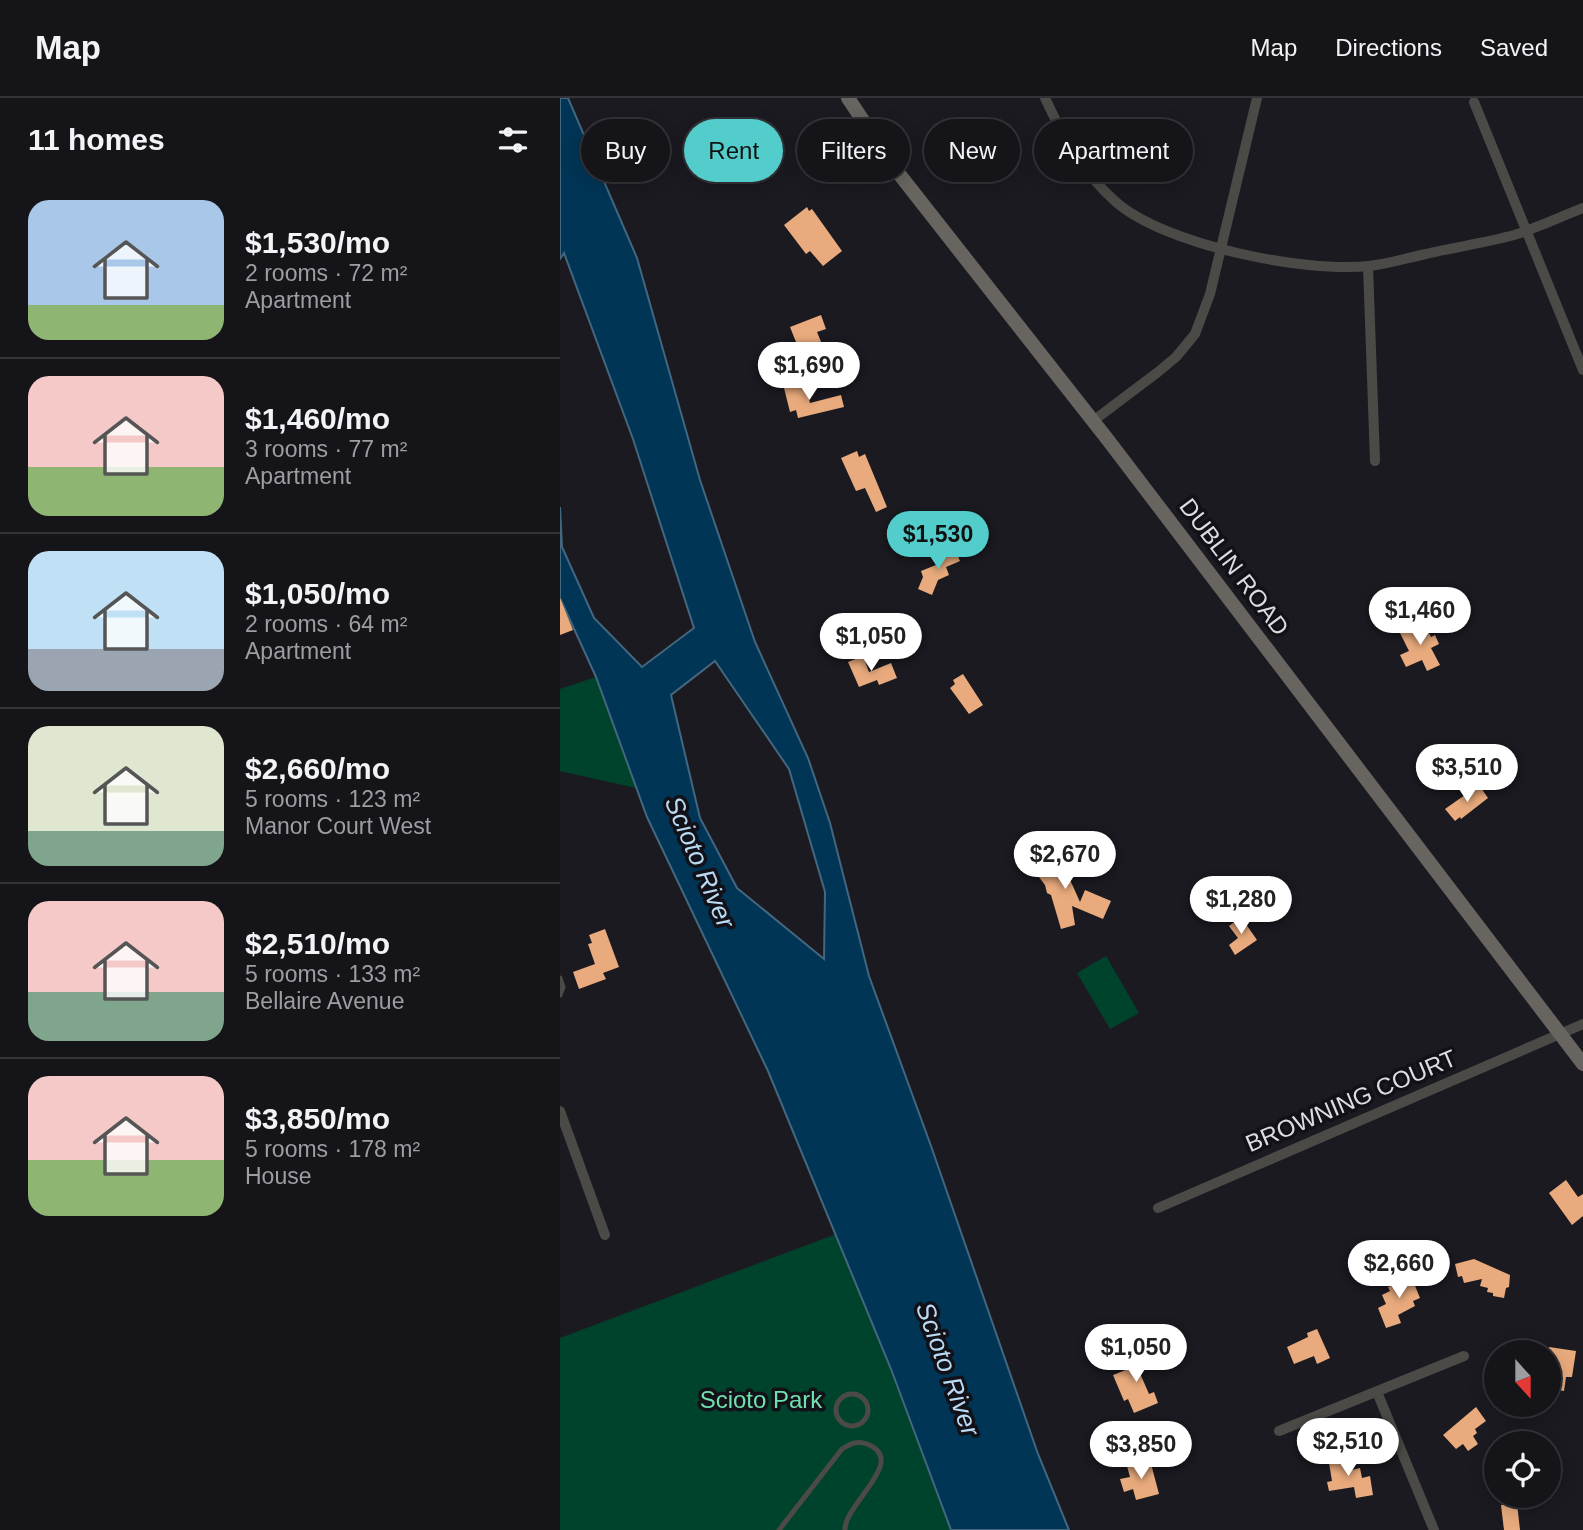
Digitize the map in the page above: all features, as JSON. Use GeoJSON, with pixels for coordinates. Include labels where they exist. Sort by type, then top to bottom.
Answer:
{"type":"FeatureCollection","features":[{"type":"Feature","properties":{"kind":"main road","name":"DUBLIN ROAD"},"geometry":{"type":"LineString","coordinates":[[848,98],[896,170],[1093,421],[1583,1064]]}},
{"type":"Feature","properties":{"kind":"street"},"geometry":{"type":"LineString","coordinates":[[1045,98],[1063,138],[1097,184],[1118,204],[1144,221],[1189,240],[1220,248],[1301,264],[1368,266],[1526,231],[1583,208]]}},
{"type":"Feature","properties":{"kind":"street"},"geometry":{"type":"LineString","coordinates":[[1093,421],[1158,372],[1186,346],[1206,307],[1257,98]]}},
{"type":"Feature","properties":{"kind":"street"},"geometry":{"type":"LineString","coordinates":[[1474,102],[1583,370]]}},
{"type":"Feature","properties":{"kind":"street"},"geometry":{"type":"LineString","coordinates":[[1368,266],[1375,461]]}},
{"type":"Feature","properties":{"kind":"street","name":"BROWNING COURT"},"geometry":{"type":"LineString","coordinates":[[1157,1208],[1583,1024]]}},
{"type":"Feature","properties":{"kind":"street"},"geometry":{"type":"LineString","coordinates":[[560,1111],[605,1236]]}},
{"type":"Feature","properties":{"kind":"street"},"geometry":{"type":"LineString","coordinates":[[1279,1431],[1464,1356]]}},
{"type":"Feature","properties":{"kind":"street"},"geometry":{"type":"LineString","coordinates":[[1377,1392],[1434,1530]]}},
{"type":"Feature","properties":{"kind":"lane"},"geometry":{"type":"LineString","coordinates":[[560,978],[564,987],[560,995]]}},
{"type":"Feature","properties":{"kind":"lane"},"geometry":{"type":"LineString","coordinates":[[849,1394],[859,1396],[868,1408],[863,1422],[854,1426],[844,1424],[837,1415],[837,1405],[849,1394]]}},
{"type":"Feature","properties":{"kind":"lane"},"geometry":{"type":"LineString","coordinates":[[854,1426],[857,1442]]}},
{"type":"Feature","properties":{"kind":"lane"},"geometry":{"type":"LineString","coordinates":[[779,1530],[842,1449],[857,1442],[869,1445],[879,1453],[883,1462],[881,1471],[847,1516],[845,1530]]}},
{"type":"Feature","properties":{"kind":"green space"},"geometry":{"type":"Polygon","coordinates":[[[596,677],[636,788],[560,771],[560,689],[596,677]]]}},
{"type":"Feature","properties":{"kind":"green space"},"geometry":{"type":"Polygon","coordinates":[[[1106,956],[1139,1013],[1110,1029],[1077,973],[1106,956]]]}},
{"type":"Feature","properties":{"kind":"green space","name":"Scioto Park"},"geometry":{"type":"Polygon","coordinates":[[[836,1234],[891,1369],[951,1530],[560,1530],[560,1338],[836,1234]]]}},
{"type":"Feature","properties":{"kind":"water","name":"Scioto River"},"geometry":{"type":"Polygon","coordinates":[[[560,98],[568,98],[581,128],[581,182],[604,182],[637,258],[700,480],[755,642],[808,758],[830,823],[869,976],[1038,1454],[1069,1530],[951,1530],[891,1369],[768,1071],[647,817],[596,677],[560,598],[560,507],[562,547],[594,618],[642,667],[694,628],[633,439],[564,253],[560,259],[560,98]],[[715,661],[671,695],[700,818],[737,888],[824,959],[825,892],[789,769],[715,661]]]}},
{"type":"Feature","properties":{"kind":"building"},"geometry":{"type":"Polygon","coordinates":[[[807,207],[809,211],[812,209],[842,251],[823,266],[810,251],[806,254],[784,225],[807,207]]]}},
{"type":"Feature","properties":{"kind":"building"},"geometry":{"type":"Polygon","coordinates":[[[821,315],[826,329],[817,332],[826,354],[804,362],[790,327],[821,315]]]}},
{"type":"Feature","properties":{"kind":"building"},"geometry":{"type":"Polygon","coordinates":[[[805,383],[810,403],[841,395],[844,407],[798,418],[796,410],[790,412],[784,388],[805,383]]]}},
{"type":"Feature","properties":{"kind":"building"},"geometry":{"type":"Polygon","coordinates":[[[857,451],[859,457],[865,454],[887,507],[876,512],[865,488],[856,491],[841,458],[857,451]]]}},
{"type":"Feature","properties":{"kind":"building"},"geometry":{"type":"Polygon","coordinates":[[[954,547],[960,561],[946,567],[949,575],[938,580],[932,595],[918,589],[923,577],[921,571],[941,563],[937,555],[954,547]]]}},
{"type":"Feature","properties":{"kind":"building"},"geometry":{"type":"Polygon","coordinates":[[[560,598],[573,630],[560,635],[560,598]]]}},
{"type":"Feature","properties":{"kind":"building"},"geometry":{"type":"Polygon","coordinates":[[[1419,622],[1423,631],[1427,629],[1431,637],[1435,635],[1439,644],[1431,648],[1440,665],[1427,671],[1422,660],[1406,667],[1400,655],[1409,651],[1400,633],[1419,622]]]}},
{"type":"Feature","properties":{"kind":"building"},"geometry":{"type":"Polygon","coordinates":[[[863,656],[869,672],[891,663],[897,678],[879,685],[877,680],[859,687],[848,662],[863,656]]]}},
{"type":"Feature","properties":{"kind":"building"},"geometry":{"type":"Polygon","coordinates":[[[963,674],[983,705],[969,714],[950,688],[955,684],[953,680],[963,674]]]}},
{"type":"Feature","properties":{"kind":"building"},"geometry":{"type":"Polygon","coordinates":[[[1479,785],[1488,798],[1455,821],[1445,809],[1479,785]]]}},
{"type":"Feature","properties":{"kind":"building"},"geometry":{"type":"Polygon","coordinates":[[[1038,851],[1045,855],[1048,852],[1067,873],[1080,902],[1085,890],[1111,901],[1103,919],[1072,906],[1075,925],[1061,929],[1051,895],[1047,893],[1045,885],[1029,864],[1028,860],[1038,851]]]}},
{"type":"Feature","properties":{"kind":"building"},"geometry":{"type":"Polygon","coordinates":[[[1241,917],[1257,940],[1235,955],[1229,945],[1238,938],[1229,926],[1241,917]]]}},
{"type":"Feature","properties":{"kind":"building"},"geometry":{"type":"Polygon","coordinates":[[[605,929],[619,967],[603,973],[606,979],[579,989],[573,972],[595,964],[588,944],[592,943],[589,935],[605,929]]]}},
{"type":"Feature","properties":{"kind":"building"},"geometry":{"type":"Polygon","coordinates":[[[1566,1180],[1578,1197],[1583,1194],[1583,1216],[1572,1225],[1549,1193],[1566,1180]]]}},
{"type":"Feature","properties":{"kind":"building"},"geometry":{"type":"Polygon","coordinates":[[[1474,1259],[1510,1275],[1504,1298],[1493,1296],[1493,1293],[1487,1292],[1488,1288],[1480,1286],[1482,1279],[1464,1283],[1462,1276],[1458,1277],[1455,1264],[1474,1259]]]}},
{"type":"Feature","properties":{"kind":"building"},"geometry":{"type":"Polygon","coordinates":[[[1409,1271],[1420,1298],[1413,1301],[1415,1306],[1398,1315],[1401,1323],[1386,1328],[1378,1308],[1386,1304],[1382,1295],[1390,1291],[1388,1287],[1397,1284],[1400,1274],[1409,1271]]]}},
{"type":"Feature","properties":{"kind":"building"},"geometry":{"type":"Polygon","coordinates":[[[1317,1329],[1330,1358],[1317,1364],[1314,1356],[1294,1364],[1287,1347],[1308,1337],[1307,1333],[1317,1329]]]}},
{"type":"Feature","properties":{"kind":"building"},"geometry":{"type":"Polygon","coordinates":[[[1144,1349],[1151,1366],[1139,1371],[1149,1394],[1154,1392],[1158,1403],[1134,1413],[1128,1399],[1124,1401],[1113,1375],[1136,1366],[1131,1355],[1144,1349]]]}},
{"type":"Feature","properties":{"kind":"building"},"geometry":{"type":"Polygon","coordinates":[[[1561,1349],[1576,1351],[1572,1377],[1566,1377],[1564,1391],[1561,1390],[1561,1349]]]}},
{"type":"Feature","properties":{"kind":"building"},"geometry":{"type":"Polygon","coordinates":[[[1476,1407],[1486,1421],[1475,1429],[1477,1433],[1473,1436],[1478,1444],[1468,1451],[1463,1444],[1456,1449],[1443,1435],[1476,1407]]]}},
{"type":"Feature","properties":{"kind":"building"},"geometry":{"type":"Polygon","coordinates":[[[1340,1455],[1341,1463],[1351,1462],[1352,1470],[1360,1468],[1362,1478],[1370,1476],[1373,1495],[1356,1498],[1354,1487],[1329,1491],[1327,1482],[1332,1481],[1328,1457],[1340,1455]]]}},
{"type":"Feature","properties":{"kind":"building"},"geometry":{"type":"Polygon","coordinates":[[[1150,1460],[1159,1494],[1136,1500],[1133,1489],[1124,1492],[1120,1479],[1130,1477],[1127,1466],[1150,1460]]]}},
{"type":"Feature","properties":{"kind":"building"},"geometry":{"type":"Polygon","coordinates":[[[1501,1508],[1518,1508],[1520,1530],[1504,1530],[1501,1508]]]}}]}
